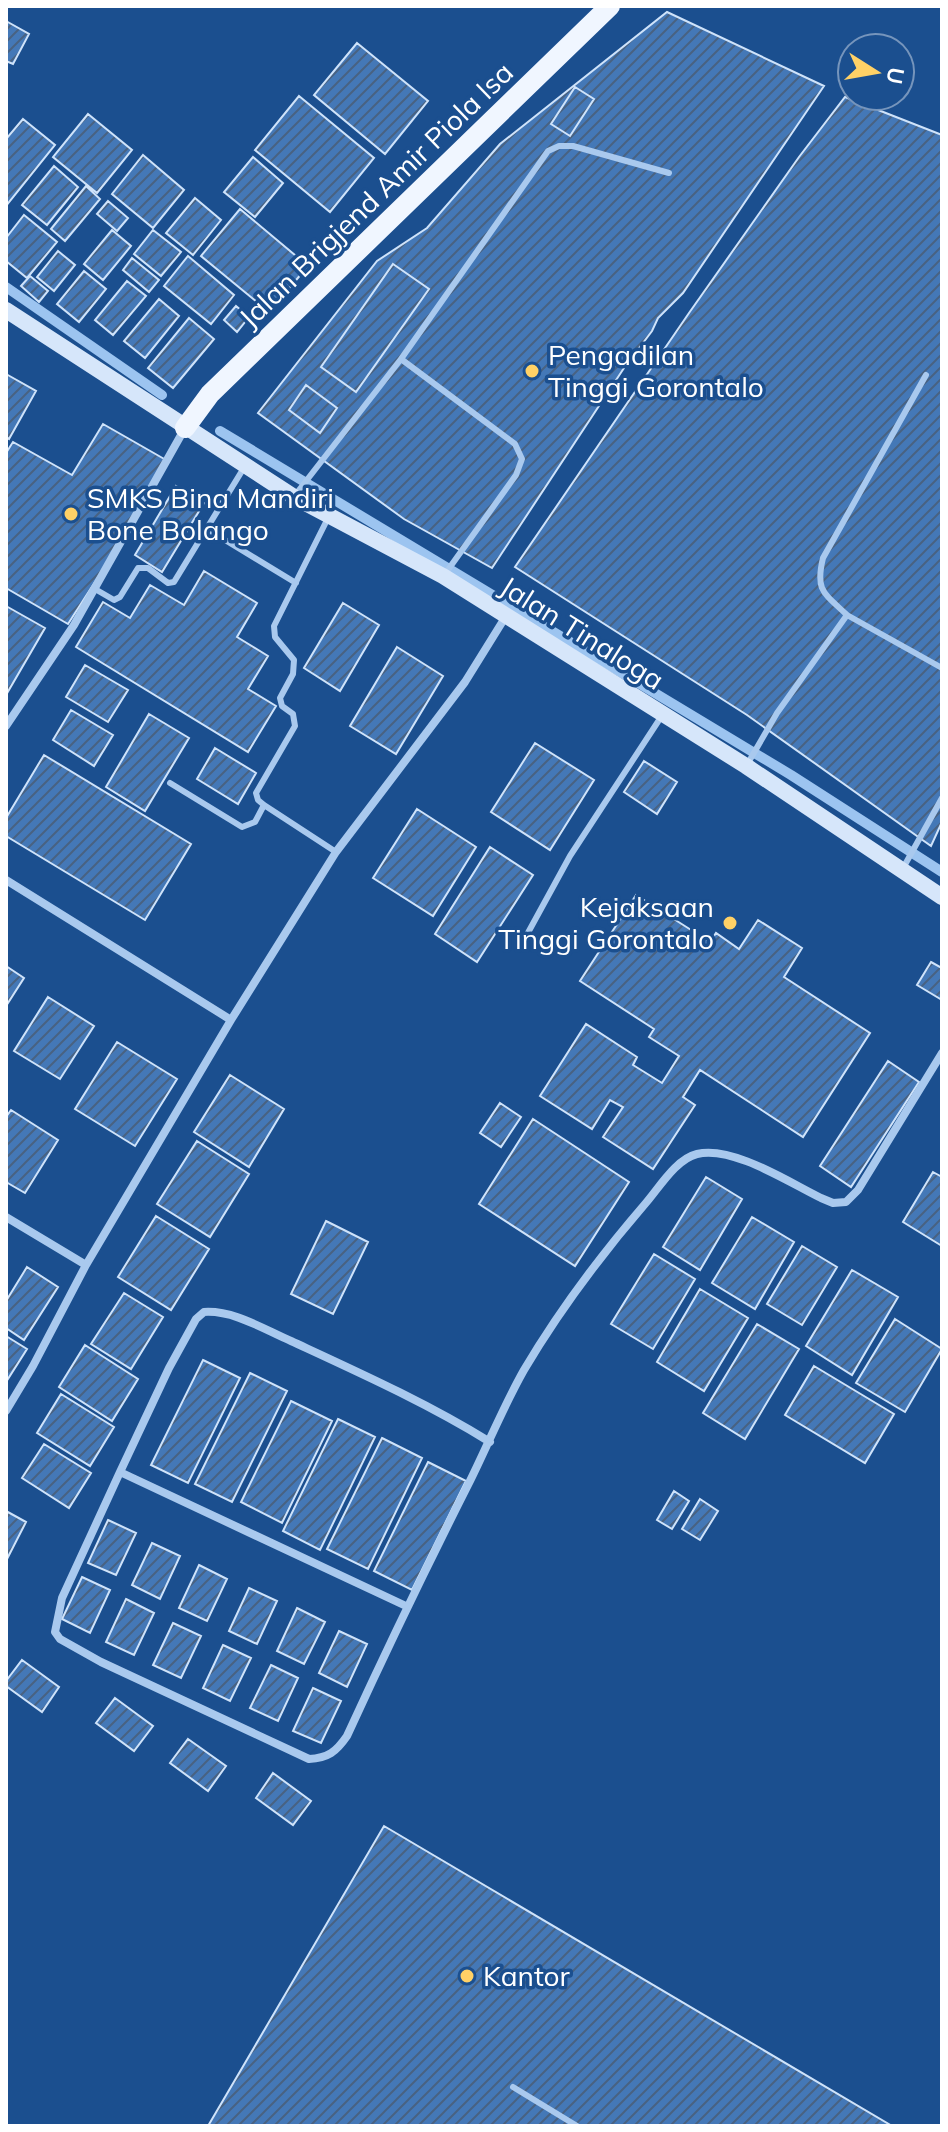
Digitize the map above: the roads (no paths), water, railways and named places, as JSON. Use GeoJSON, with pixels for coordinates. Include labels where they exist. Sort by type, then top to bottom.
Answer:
{"type":"FeatureCollection","features":[{"type":"Feature","properties":{"kind":"main road","name":"Jalan Brigjend Amir Piola Isa"},"geometry":{"type":"LineString","coordinates":[[185,428],[210,394],[610,6]]}},
{"type":"Feature","properties":{"kind":"street","name":"Jalan Tinaloga"},"geometry":{"type":"LineString","coordinates":[[6,310],[294,497],[443,576],[663,714],[749,761],[905,866],[942,897]]}},
{"type":"Feature","properties":{"kind":"street"},"geometry":{"type":"LineString","coordinates":[[6,726],[74,625],[185,428]]}},
{"type":"Feature","properties":{"kind":"street"},"geometry":{"type":"LineString","coordinates":[[6,1411],[86,1265],[231,1020],[336,852],[465,682],[506,616]]}},
{"type":"Feature","properties":{"kind":"street"},"geometry":{"type":"LineString","coordinates":[[6,880],[231,1020]]}},
{"type":"Feature","properties":{"kind":"street"},"geometry":{"type":"LineString","coordinates":[[490,1442],[335,1362],[240,1319],[212,1311],[204,1312],[193,1325],[169,1368],[62,1598],[55,1621],[57,1637],[101,1662],[309,1759],[329,1756],[338,1750],[347,1736],[406,1606],[490,1442],[523,1372],[606,1250],[681,1163],[695,1154],[710,1152],[729,1156],[833,1203],[846,1202],[858,1190],[942,1053]]}},
{"type":"Feature","properties":{"kind":"street"},"geometry":{"type":"LineString","coordinates":[[6,1217],[86,1265]]}},
{"type":"Feature","properties":{"kind":"street"},"geometry":{"type":"LineString","coordinates":[[120,1472],[406,1606]]}},
{"type":"Feature","properties":{"kind":"lane"},"geometry":{"type":"LineString","coordinates":[[294,497],[401,359],[548,151],[559,146],[573,146],[669,173]]}},
{"type":"Feature","properties":{"kind":"lane"},"geometry":{"type":"LineString","coordinates":[[401,359],[515,444],[522,459],[516,475],[487,519],[443,576]]}},
{"type":"Feature","properties":{"kind":"lane"},"geometry":{"type":"LineString","coordinates":[[926,375],[823,558],[818,580],[824,593],[847,615],[942,668]]}},
{"type":"Feature","properties":{"kind":"lane"},"geometry":{"type":"LineString","coordinates":[[95,589],[114,600],[120,597],[138,568],[148,568],[168,583],[174,582],[245,466]]}},
{"type":"Feature","properties":{"kind":"lane"},"geometry":{"type":"LineString","coordinates":[[329,516],[274,626],[275,637],[294,660],[293,674],[280,698],[282,706],[293,714],[295,726],[256,793],[264,805],[336,852]]}},
{"type":"Feature","properties":{"kind":"lane"},"geometry":{"type":"LineString","coordinates":[[207,529],[296,583]]}},
{"type":"Feature","properties":{"kind":"lane"},"geometry":{"type":"LineString","coordinates":[[749,761],[777,713],[847,615]]}},
{"type":"Feature","properties":{"kind":"lane"},"geometry":{"type":"LineString","coordinates":[[524,940],[570,856],[663,714]]}},
{"type":"Feature","properties":{"kind":"lane"},"geometry":{"type":"LineString","coordinates":[[170,783],[242,827],[255,822],[264,805]]}},
{"type":"Feature","properties":{"kind":"lane"},"geometry":{"type":"LineString","coordinates":[[905,866],[942,798]]}},
{"type":"Feature","properties":{"kind":"lane"},"geometry":{"type":"LineString","coordinates":[[513,2087],[577,2126]]}},
{"type":"Feature","properties":{"kind":"waterway"},"geometry":{"type":"LineString","coordinates":[[6,287],[162,395]]}},
{"type":"Feature","properties":{"kind":"waterway"},"geometry":{"type":"LineString","coordinates":[[220,431],[791,775],[942,872]]}},
{"type":"Feature","properties":{"kind":"place","name":"Pengadilan Tinggi Gorontalo"},"geometry":{"type":"Point","coordinates":[532,371]}},
{"type":"Feature","properties":{"kind":"place","name":"SMKS Bina Mandiri Bone Bolango"},"geometry":{"type":"Point","coordinates":[71,514]}},
{"type":"Feature","properties":{"kind":"place","name":"Kejaksaan Tinggi Gorontalo"},"geometry":{"type":"Point","coordinates":[730,923]}},
{"type":"Feature","properties":{"kind":"place","name":"Kantor"},"geometry":{"type":"Point","coordinates":[467,1976]}}]}
